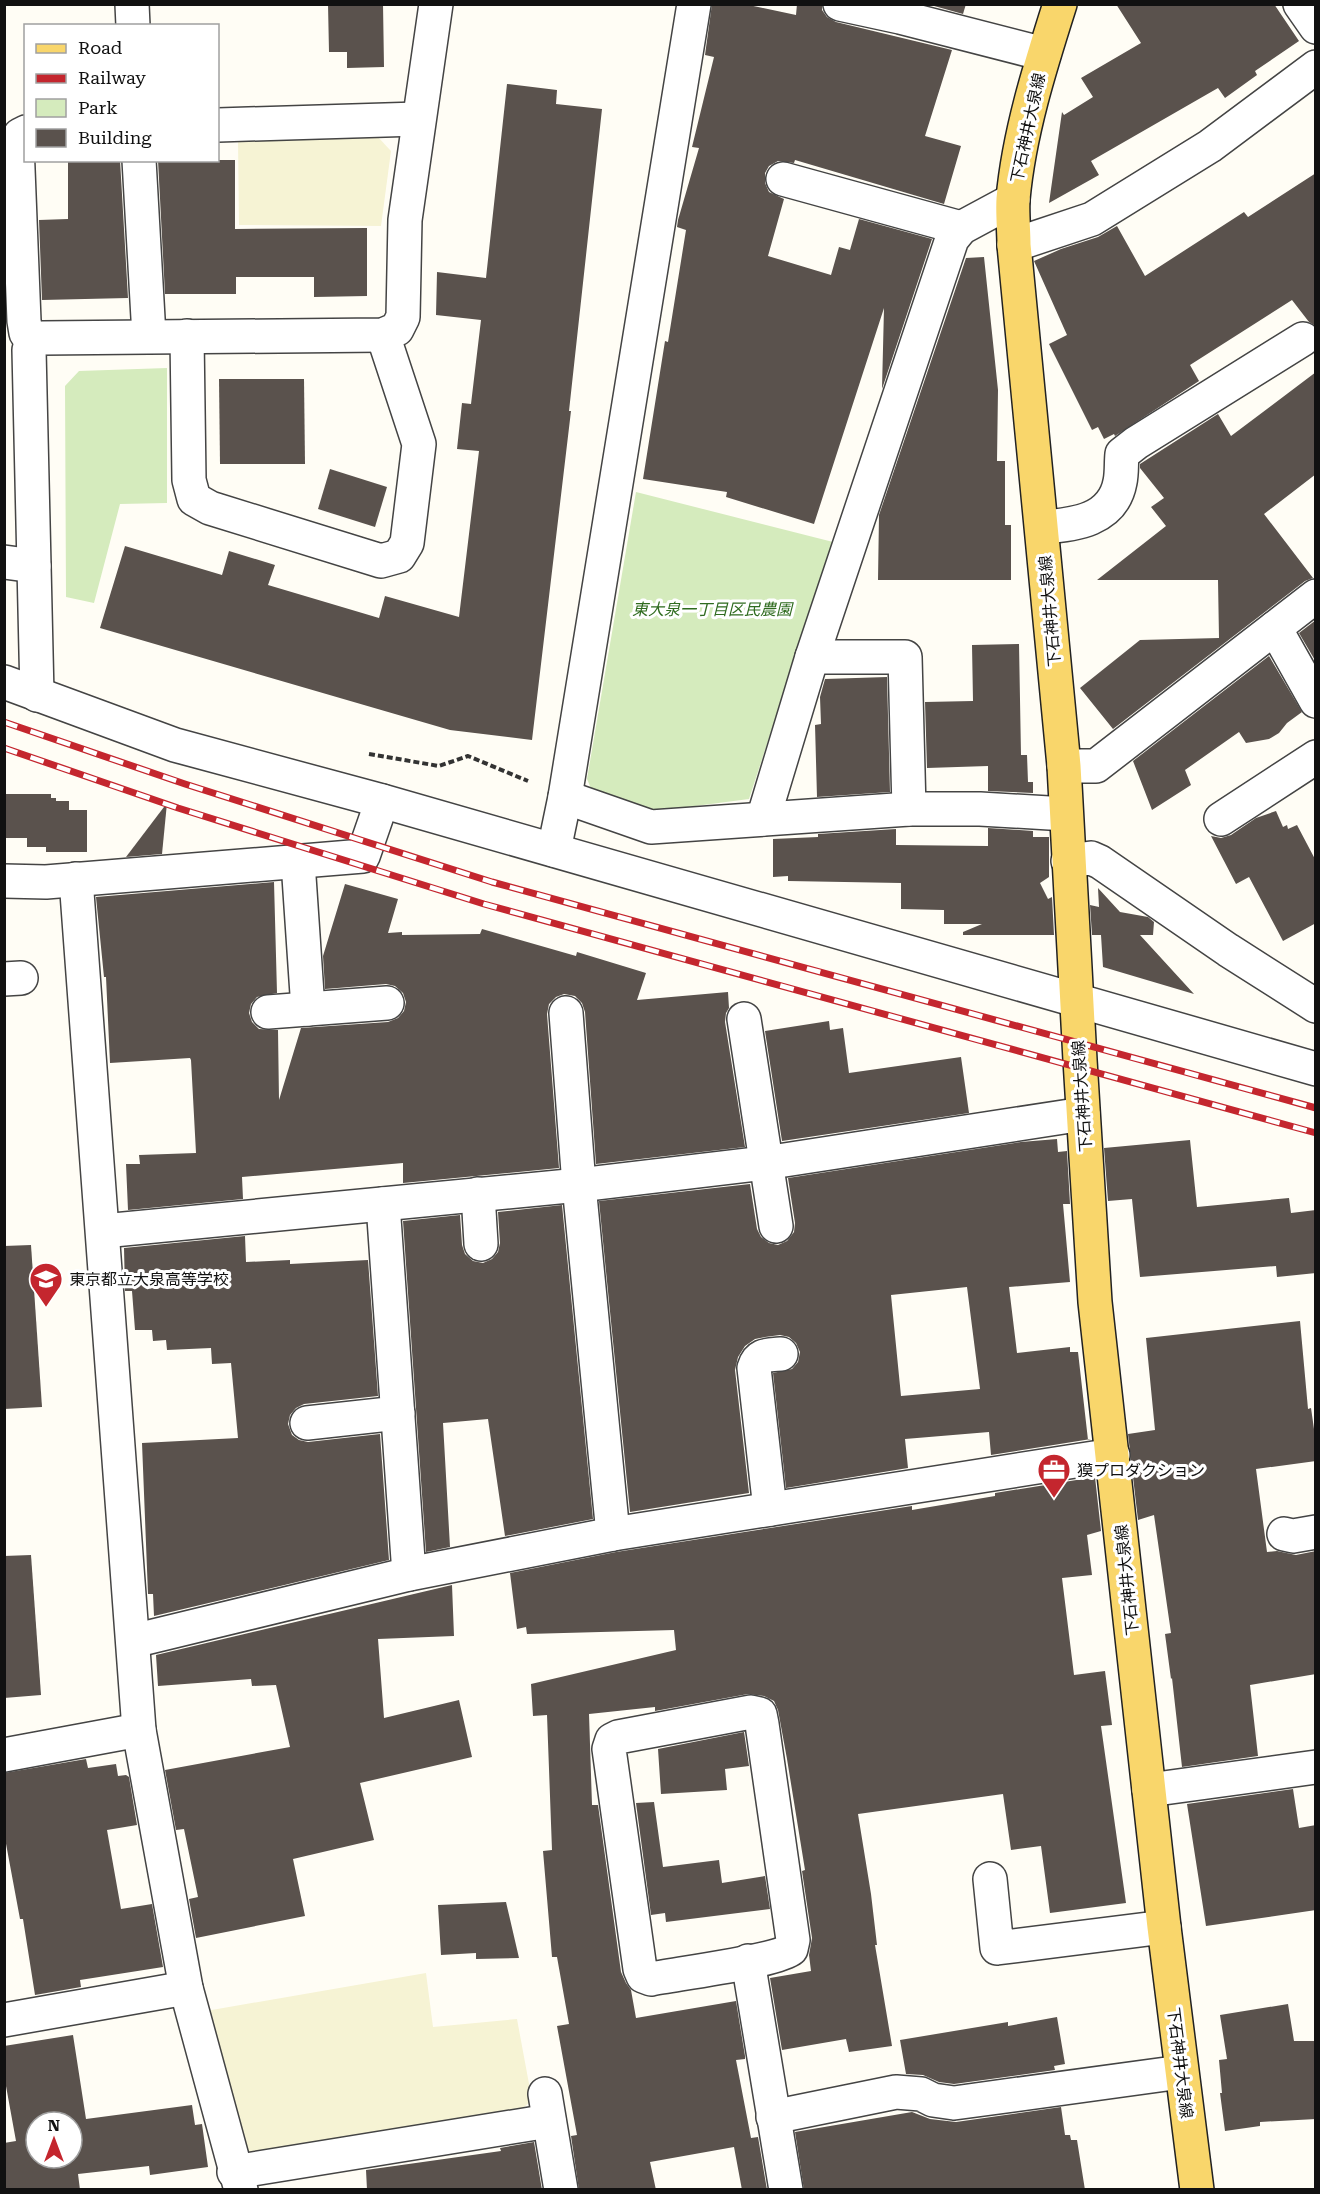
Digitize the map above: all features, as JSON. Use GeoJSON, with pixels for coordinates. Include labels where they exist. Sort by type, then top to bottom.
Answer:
{"type":"FeatureCollection","features":[{"type":"Feature","properties":{"kind":"main road","name":"下石神井大泉線"},"geometry":{"type":"LineString","coordinates":[[1060,4],[1044,54],[1021,145],[1013,200],[1014,245],[1064,766],[1095,1302],[1164,1927],[1197,2190]]}},
{"type":"Feature","properties":{"kind":"street"},"geometry":{"type":"LineString","coordinates":[[132,4],[133,24]]}},
{"type":"Feature","properties":{"kind":"street"},"geometry":{"type":"LineString","coordinates":[[37,695],[19,564],[29,350],[33,341],[42,338],[149,336],[383,335],[397,329],[404,317],[405,220],[436,4]]}},
{"type":"Feature","properties":{"kind":"street"},"geometry":{"type":"LineString","coordinates":[[554,850],[565,797],[694,4]]}},
{"type":"Feature","properties":{"kind":"street"},"geometry":{"type":"LineString","coordinates":[[840,4],[1044,54]]}},
{"type":"Feature","properties":{"kind":"street"},"geometry":{"type":"LineString","coordinates":[[1300,4],[1316,27]]}},
{"type":"Feature","properties":{"kind":"street"},"geometry":{"type":"LineString","coordinates":[[1014,245],[1092,219],[1210,146],[1316,67]]}},
{"type":"Feature","properties":{"kind":"street"},"geometry":{"type":"LineString","coordinates":[[219,125],[418,120]]}},
{"type":"Feature","properties":{"kind":"street"},"geometry":{"type":"LineString","coordinates":[[24,133],[20,135],[17,144],[24,321],[26,333],[33,341]]}},
{"type":"Feature","properties":{"kind":"street"},"geometry":{"type":"LineString","coordinates":[[139,162],[149,336]]}},
{"type":"Feature","properties":{"kind":"street"},"geometry":{"type":"LineString","coordinates":[[783,179],[961,228]]}},
{"type":"Feature","properties":{"kind":"street"},"geometry":{"type":"LineString","coordinates":[[763,819],[812,657],[952,239],[961,228],[1013,200]]}},
{"type":"Feature","properties":{"kind":"street"},"geometry":{"type":"LineString","coordinates":[[187,336],[189,480],[194,499],[210,508],[381,561],[399,556],[407,543],[419,444],[383,335]]}},
{"type":"Feature","properties":{"kind":"street"},"geometry":{"type":"LineString","coordinates":[[1042,527],[1062,526],[1099,516],[1115,499],[1120,481],[1122,454],[1303,339]]}},
{"type":"Feature","properties":{"kind":"street"},"geometry":{"type":"LineString","coordinates":[[1064,766],[1096,766],[1316,596]]}},
{"type":"Feature","properties":{"kind":"street"},"geometry":{"type":"LineString","coordinates":[[1275,628],[1316,701]]}},
{"type":"Feature","properties":{"kind":"street"},"geometry":{"type":"LineString","coordinates":[[812,657],[905,657],[909,809]]}},
{"type":"Feature","properties":{"kind":"street"},"geometry":{"type":"LineString","coordinates":[[4,682],[175,745],[382,801],[1316,1070]]}},
{"type":"Feature","properties":{"kind":"street"},"geometry":{"type":"LineString","coordinates":[[1221,819],[1316,757]]}},
{"type":"Feature","properties":{"kind":"street"},"geometry":{"type":"LineString","coordinates":[[565,797],[651,827],[909,809],[980,809],[1066,814]]}},
{"type":"Feature","properties":{"kind":"street"},"geometry":{"type":"LineString","coordinates":[[4,881],[46,882],[363,856],[382,801]]}},
{"type":"Feature","properties":{"kind":"street"},"geometry":{"type":"LineString","coordinates":[[1068,861],[1091,858],[1100,862],[1228,950],[1316,1005]]}},
{"type":"Feature","properties":{"kind":"street"},"geometry":{"type":"LineString","coordinates":[[298,862],[308,1009]]}},
{"type":"Feature","properties":{"kind":"street"},"geometry":{"type":"LineString","coordinates":[[76,879],[139,1730],[186,1988],[237,2181],[547,2107],[561,2190]]}},
{"type":"Feature","properties":{"kind":"street"},"geometry":{"type":"LineString","coordinates":[[268,1012],[387,1003]]}},
{"type":"Feature","properties":{"kind":"street"},"geometry":{"type":"LineString","coordinates":[[566,1013],[579,1185],[613,1534]]}},
{"type":"Feature","properties":{"kind":"street"},"geometry":{"type":"LineString","coordinates":[[744,1019],[776,1226]]}},
{"type":"Feature","properties":{"kind":"street"},"geometry":{"type":"LineString","coordinates":[[103,1232],[579,1185],[765,1163],[1083,1114]]}},
{"type":"Feature","properties":{"kind":"street"},"geometry":{"type":"LineString","coordinates":[[478,1194],[481,1244]]}},
{"type":"Feature","properties":{"kind":"street"},"geometry":{"type":"LineString","coordinates":[[383,1204],[409,1574]]}},
{"type":"Feature","properties":{"kind":"street"},"geometry":{"type":"LineString","coordinates":[[770,1509],[754,1368],[756,1360],[762,1355],[781,1354]]}},
{"type":"Feature","properties":{"kind":"street"},"geometry":{"type":"LineString","coordinates":[[307,1423],[398,1413]]}},
{"type":"Feature","properties":{"kind":"street"},"geometry":{"type":"LineString","coordinates":[[133,1641],[409,1574],[613,1534],[1113,1455]]}},
{"type":"Feature","properties":{"kind":"street"},"geometry":{"type":"LineString","coordinates":[[751,1712],[760,1714],[793,1940],[791,1949],[786,1953],[748,1961],[651,1978],[643,1976],[609,1749],[612,1740],[751,1712]]}},
{"type":"Feature","properties":{"kind":"street"},"geometry":{"type":"LineString","coordinates":[[4,1755],[139,1730]]}},
{"type":"Feature","properties":{"kind":"street"},"geometry":{"type":"LineString","coordinates":[[1149,1790],[1316,1767]]}},
{"type":"Feature","properties":{"kind":"street"},"geometry":{"type":"LineString","coordinates":[[990,1879],[997,1948],[1164,1927]]}},
{"type":"Feature","properties":{"kind":"street"},"geometry":{"type":"LineString","coordinates":[[748,1961],[786,2190]]}},
{"type":"Feature","properties":{"kind":"street"},"geometry":{"type":"LineString","coordinates":[[4,2020],[186,1988]]}},
{"type":"Feature","properties":{"kind":"street"},"geometry":{"type":"LineString","coordinates":[[773,2117],[896,2092],[921,2094],[933,2100],[954,2103],[1181,2072]]}},
{"type":"Feature","properties":{"kind":"path"},"geometry":{"type":"LineString","coordinates":[[439,766],[468,756],[565,797]]}},
{"type":"Feature","properties":{"kind":"shaded area"},"geometry":{"type":"Polygon","coordinates":[[[377,136],[391,151],[381,226],[239,225],[238,140],[377,136]]]}},
{"type":"Feature","properties":{"kind":"shaded area"},"geometry":{"type":"Polygon","coordinates":[[[426,1973],[433,2027],[517,2019],[532,2100],[522,2109],[251,2155],[241,2147],[206,2011],[426,1973]]]}},
{"type":"Feature","properties":{"kind":"green space"},"geometry":{"type":"Polygon","coordinates":[[[167,368],[167,503],[120,504],[94,603],[66,597],[65,386],[79,371],[167,368]]]}},
{"type":"Feature","properties":{"kind":"green space","name":"東大泉一丁目区民農園"},"geometry":{"type":"Polygon","coordinates":[[[636,492],[833,542],[749,799],[657,811],[592,791],[587,779],[636,492]]]}},
{"type":"Feature","properties":{"kind":"building"},"geometry":{"type":"Polygon","coordinates":[[[328,4],[383,4],[384,67],[347,68],[347,52],[329,52],[328,4]]]}},
{"type":"Feature","properties":{"kind":"building"},"geometry":{"type":"Polygon","coordinates":[[[712,4],[744,4],[796,15],[797,4],[822,4],[822,10],[827,17],[836,22],[952,50],[925,136],[961,146],[944,204],[795,160],[794,163],[778,161],[769,166],[765,173],[765,183],[769,192],[784,199],[768,256],[831,275],[839,247],[850,250],[859,219],[932,239],[882,389],[884,308],[814,524],[726,497],[727,492],[643,479],[665,341],[668,342],[686,230],[677,227],[678,220],[699,148],[692,147],[714,57],[705,55],[712,4]]]}},
{"type":"Feature","properties":{"kind":"building"},"geometry":{"type":"Polygon","coordinates":[[[927,4],[966,4],[963,14],[927,4]]]}},
{"type":"Feature","properties":{"kind":"building"},"geometry":{"type":"Polygon","coordinates":[[[1116,4],[1274,4],[1299,41],[1255,71],[1257,75],[1225,98],[1218,88],[1091,161],[1099,175],[1049,203],[1062,112],[1064,115],[1093,97],[1081,78],[1141,43],[1116,4]]]}},
{"type":"Feature","properties":{"kind":"building"},"geometry":{"type":"Polygon","coordinates":[[[507,84],[557,90],[556,104],[602,109],[569,411],[571,411],[532,740],[450,730],[100,628],[125,546],[222,575],[229,551],[275,565],[268,585],[379,618],[385,596],[459,617],[479,451],[457,449],[462,403],[471,404],[481,320],[436,315],[437,272],[486,278],[507,84]]]}},
{"type":"Feature","properties":{"kind":"building"},"geometry":{"type":"Polygon","coordinates":[[[235,160],[235,229],[367,228],[367,296],[314,297],[314,277],[236,277],[236,294],[165,294],[158,162],[235,160]]]}},
{"type":"Feature","properties":{"kind":"building"},"geometry":{"type":"Polygon","coordinates":[[[68,162],[120,162],[128,298],[42,300],[39,220],[68,219],[68,162]]]}},
{"type":"Feature","properties":{"kind":"building"},"geometry":{"type":"Polygon","coordinates":[[[1316,173],[1316,326],[1309,322],[1292,300],[1190,365],[1199,381],[1115,436],[1114,434],[1104,439],[1098,427],[1092,430],[1049,344],[1067,335],[1034,261],[1098,237],[1117,226],[1145,276],[1244,212],[1248,217],[1316,173]]]}},
{"type":"Feature","properties":{"kind":"building"},"geometry":{"type":"Polygon","coordinates":[[[984,257],[998,390],[997,461],[1005,461],[1005,525],[1011,525],[1011,580],[878,580],[879,515],[966,258],[984,257]]]}},
{"type":"Feature","properties":{"kind":"building"},"geometry":{"type":"Polygon","coordinates":[[[1316,372],[1316,474],[1264,514],[1313,578],[1305,581],[1113,729],[1080,688],[1140,640],[1219,638],[1218,580],[1097,580],[1166,526],[1151,507],[1164,498],[1140,468],[1140,464],[1218,414],[1231,436],[1316,372]]]}},
{"type":"Feature","properties":{"kind":"building"},"geometry":{"type":"Polygon","coordinates":[[[219,379],[304,379],[305,464],[220,464],[219,379]]]}},
{"type":"Feature","properties":{"kind":"building"},"geometry":{"type":"Polygon","coordinates":[[[330,469],[387,487],[375,527],[318,509],[330,469]]]}},
{"type":"Feature","properties":{"kind":"building"},"geometry":{"type":"Polygon","coordinates":[[[1316,620],[1316,662],[1299,633],[1316,620]]]}},
{"type":"Feature","properties":{"kind":"building"},"geometry":{"type":"Polygon","coordinates":[[[1019,644],[1021,755],[1027,755],[1028,782],[1033,782],[1033,793],[988,791],[988,766],[927,768],[925,702],[973,701],[972,645],[1019,644]]]}},
{"type":"Feature","properties":{"kind":"building"},"geometry":{"type":"Polygon","coordinates":[[[1269,656],[1302,712],[1269,739],[1246,743],[1239,732],[1185,770],[1191,785],[1152,810],[1133,761],[1269,656]]]}},
{"type":"Feature","properties":{"kind":"building"},"geometry":{"type":"Polygon","coordinates":[[[887,677],[890,792],[817,797],[815,725],[821,724],[820,697],[825,679],[887,677]]]}},
{"type":"Feature","properties":{"kind":"building"},"geometry":{"type":"Polygon","coordinates":[[[4,794],[51,794],[51,798],[56,798],[56,801],[69,801],[69,810],[87,810],[87,852],[46,852],[46,847],[27,847],[27,838],[4,838],[4,794]]]}},
{"type":"Feature","properties":{"kind":"building"},"geometry":{"type":"Polygon","coordinates":[[[167,803],[162,854],[126,857],[167,803]]]}},
{"type":"Feature","properties":{"kind":"building"},"geometry":{"type":"Polygon","coordinates":[[[1276,811],[1283,827],[1287,825],[1288,829],[1297,825],[1316,861],[1316,923],[1283,941],[1249,877],[1236,884],[1211,836],[1221,838],[1231,835],[1256,818],[1276,811]]]}},
{"type":"Feature","properties":{"kind":"building"},"geometry":{"type":"Polygon","coordinates":[[[988,828],[1033,831],[1033,837],[1049,837],[1049,877],[1040,883],[1048,899],[1052,897],[1054,935],[963,935],[963,932],[982,924],[944,924],[944,910],[901,909],[901,883],[788,881],[788,876],[773,877],[773,839],[896,829],[896,845],[988,846],[988,828]]]}},
{"type":"Feature","properties":{"kind":"building"},"geometry":{"type":"Polygon","coordinates":[[[274,882],[277,993],[257,997],[251,1004],[249,1013],[252,1022],[259,1029],[278,1030],[279,1100],[301,1028],[388,1022],[398,1018],[404,1011],[406,1002],[403,993],[395,986],[386,984],[325,989],[323,956],[345,884],[398,899],[388,933],[402,932],[402,935],[480,934],[482,929],[576,956],[577,952],[646,973],[637,1000],[728,992],[729,1008],[725,1022],[745,1147],[596,1164],[585,1012],[582,1003],[575,996],[564,994],[556,997],[549,1004],[547,1014],[559,1168],[403,1183],[403,1163],[242,1177],[243,1199],[128,1210],[126,1164],[140,1164],[139,1155],[196,1153],[191,1060],[190,1058],[110,1063],[106,977],[104,977],[96,897],[274,882]]]}},
{"type":"Feature","properties":{"kind":"building"},"geometry":{"type":"Polygon","coordinates":[[[1098,888],[1120,912],[1148,917],[1154,922],[1153,935],[1140,935],[1194,994],[1103,967],[1101,935],[1092,935],[1090,905],[1099,907],[1098,888]]]}},
{"type":"Feature","properties":{"kind":"building"},"geometry":{"type":"Polygon","coordinates":[[[829,1021],[830,1030],[843,1028],[849,1073],[961,1057],[969,1113],[782,1141],[765,1031],[829,1021]]]}},
{"type":"Feature","properties":{"kind":"building"},"geometry":{"type":"Polygon","coordinates":[[[1057,1139],[1058,1152],[1067,1151],[1070,1204],[1063,1204],[1070,1282],[1009,1287],[1017,1353],[1070,1347],[1070,1352],[1078,1352],[1088,1439],[991,1455],[989,1432],[905,1439],[908,1468],[786,1488],[773,1373],[792,1369],[798,1362],[800,1352],[796,1343],[789,1337],[780,1335],[765,1337],[755,1339],[745,1346],[738,1357],[735,1370],[749,1493],[630,1512],[599,1201],[750,1184],[757,1229],[761,1237],[769,1243],[778,1245],[787,1241],[794,1232],[795,1223],[788,1178],[1021,1142],[1057,1139]],[[967,1287],[891,1295],[901,1396],[980,1389],[967,1287]]]}},
{"type":"Feature","properties":{"kind":"building"},"geometry":{"type":"Polygon","coordinates":[[[1190,1140],[1197,1207],[1289,1198],[1291,1213],[1316,1210],[1316,1273],[1277,1277],[1276,1266],[1140,1277],[1132,1199],[1108,1201],[1104,1148],[1190,1140]]]}},
{"type":"Feature","properties":{"kind":"building"},"geometry":{"type":"Polygon","coordinates":[[[562,1205],[593,1519],[505,1536],[488,1419],[443,1423],[450,1547],[426,1552],[403,1221],[460,1215],[462,1245],[465,1254],[473,1261],[483,1263],[492,1259],[498,1252],[500,1243],[498,1212],[562,1205]]]}},
{"type":"Feature","properties":{"kind":"building"},"geometry":{"type":"Polygon","coordinates":[[[245,1236],[246,1262],[290,1260],[290,1264],[368,1260],[378,1396],[304,1404],[290,1415],[288,1424],[292,1435],[308,1442],[380,1434],[389,1560],[154,1616],[153,1594],[148,1594],[142,1443],[238,1438],[231,1363],[212,1364],[211,1348],[167,1350],[166,1340],[153,1341],[152,1330],[135,1330],[132,1291],[125,1291],[124,1248],[245,1236]]]}},
{"type":"Feature","properties":{"kind":"building"},"geometry":{"type":"Polygon","coordinates":[[[31,1245],[42,1407],[4,1409],[4,1246],[31,1245]]]}},
{"type":"Feature","properties":{"kind":"building"},"geometry":{"type":"Polygon","coordinates":[[[1300,1321],[1308,1409],[1311,1408],[1316,1443],[1316,1461],[1256,1469],[1267,1552],[1277,1551],[1296,1555],[1316,1551],[1316,1674],[1250,1685],[1258,1756],[1182,1767],[1165,1634],[1171,1633],[1154,1515],[1138,1520],[1128,1434],[1155,1430],[1146,1338],[1300,1321]]]}},
{"type":"Feature","properties":{"kind":"building"},"geometry":{"type":"Polygon","coordinates":[[[1095,1477],[1101,1531],[1087,1535],[1092,1575],[1062,1578],[1074,1675],[1105,1671],[1112,1725],[1101,1726],[1126,1903],[1050,1913],[1041,1846],[1011,1850],[1003,1794],[858,1814],[871,1894],[877,1945],[875,1945],[892,2046],[849,2052],[846,2039],[782,2050],[770,1978],[811,1971],[809,1955],[812,1938],[802,1871],[805,1870],[787,1759],[778,1710],[774,1701],[764,1696],[748,1694],[655,1711],[655,1707],[589,1714],[592,1805],[598,1805],[621,1972],[631,1990],[636,2018],[736,2001],[745,2059],[736,2060],[751,2138],[758,2137],[767,2190],[742,2190],[734,2147],[650,2162],[656,2190],[579,2190],[571,2136],[577,2135],[557,2026],[569,2024],[557,1957],[552,1957],[543,1851],[552,1850],[547,1715],[533,1716],[531,1684],[676,1650],[674,1630],[527,1634],[526,1627],[517,1629],[510,1573],[616,1552],[912,1506],[912,1510],[995,1496],[995,1493],[1095,1477]]]}},
{"type":"Feature","properties":{"kind":"building"},"geometry":{"type":"Polygon","coordinates":[[[31,1555],[41,1695],[4,1698],[4,1556],[31,1555]]]}},
{"type":"Feature","properties":{"kind":"building"},"geometry":{"type":"Polygon","coordinates":[[[452,1585],[454,1636],[378,1639],[384,1718],[459,1700],[472,1757],[360,1783],[374,1840],[293,1859],[305,1916],[196,1938],[189,1899],[198,1897],[184,1829],[176,1830],[165,1770],[290,1747],[276,1685],[252,1686],[251,1679],[158,1686],[156,1655],[452,1585]]]}},
{"type":"Feature","properties":{"kind":"building"},"geometry":{"type":"Polygon","coordinates":[[[744,1732],[749,1766],[725,1769],[727,1790],[661,1794],[658,1749],[744,1732]]]}},
{"type":"Feature","properties":{"kind":"building"},"geometry":{"type":"Polygon","coordinates":[[[86,1759],[88,1768],[116,1764],[118,1776],[129,1777],[137,1825],[107,1830],[121,1909],[152,1904],[163,1967],[80,1980],[81,1987],[35,1995],[23,1919],[20,1919],[4,1833],[4,1773],[86,1759]]]}},
{"type":"Feature","properties":{"kind":"building"},"geometry":{"type":"Polygon","coordinates":[[[1293,1789],[1299,1828],[1316,1825],[1316,1910],[1206,1926],[1187,1804],[1293,1789]]]}},
{"type":"Feature","properties":{"kind":"building"},"geometry":{"type":"Polygon","coordinates":[[[654,1802],[663,1867],[719,1860],[722,1883],[765,1876],[770,1909],[666,1922],[665,1913],[651,1915],[636,1803],[654,1802]]]}},
{"type":"Feature","properties":{"kind":"building"},"geometry":{"type":"Polygon","coordinates":[[[506,1902],[519,1958],[476,1959],[476,1953],[441,1955],[438,1905],[506,1902]]]}},
{"type":"Feature","properties":{"kind":"building"},"geometry":{"type":"Polygon","coordinates":[[[1288,2004],[1294,2041],[1316,2041],[1316,2119],[1260,2122],[1260,2126],[1225,2131],[1219,2060],[1227,2059],[1220,2015],[1288,2004]]]}},
{"type":"Feature","properties":{"kind":"building"},"geometry":{"type":"Polygon","coordinates":[[[1057,2017],[1065,2064],[1054,2066],[1055,2070],[954,2084],[939,2082],[923,2075],[906,2074],[900,2040],[1008,2022],[1008,2026],[1057,2017]]]}},
{"type":"Feature","properties":{"kind":"building"},"geometry":{"type":"Polygon","coordinates":[[[73,2035],[86,2119],[192,2105],[195,2125],[202,2124],[208,2167],[150,2175],[149,2166],[78,2174],[80,2190],[4,2190],[4,2143],[16,2141],[4,2075],[4,2046],[73,2035]]]}},
{"type":"Feature","properties":{"kind":"building"},"geometry":{"type":"Polygon","coordinates":[[[1061,2107],[1065,2135],[1070,2135],[1071,2140],[1077,2140],[1085,2190],[804,2190],[795,2132],[912,2112],[930,2119],[956,2122],[1061,2107]]]}},
{"type":"Feature","properties":{"kind":"building"},"geometry":{"type":"Polygon","coordinates":[[[534,2142],[542,2190],[367,2190],[366,2170],[501,2151],[500,2148],[534,2142]]]}},
{"type":"Feature","properties":{"kind":"railway"},"geometry":{"type":"LineString","coordinates":[[4,722],[185,784],[492,882],[1316,1108]]}},
{"type":"Feature","properties":{"kind":"railway"},"geometry":{"type":"LineString","coordinates":[[4,748],[178,808],[484,904],[1316,1133]]}},
{"type":"Feature","properties":{"kind":"place","name":"東京都立大泉高等学校"},"geometry":{"type":"Point","coordinates":[46,1308]}},
{"type":"Feature","properties":{"kind":"place","name":"獏プロダクション"},"geometry":{"type":"Point","coordinates":[1054,1499]}}]}
